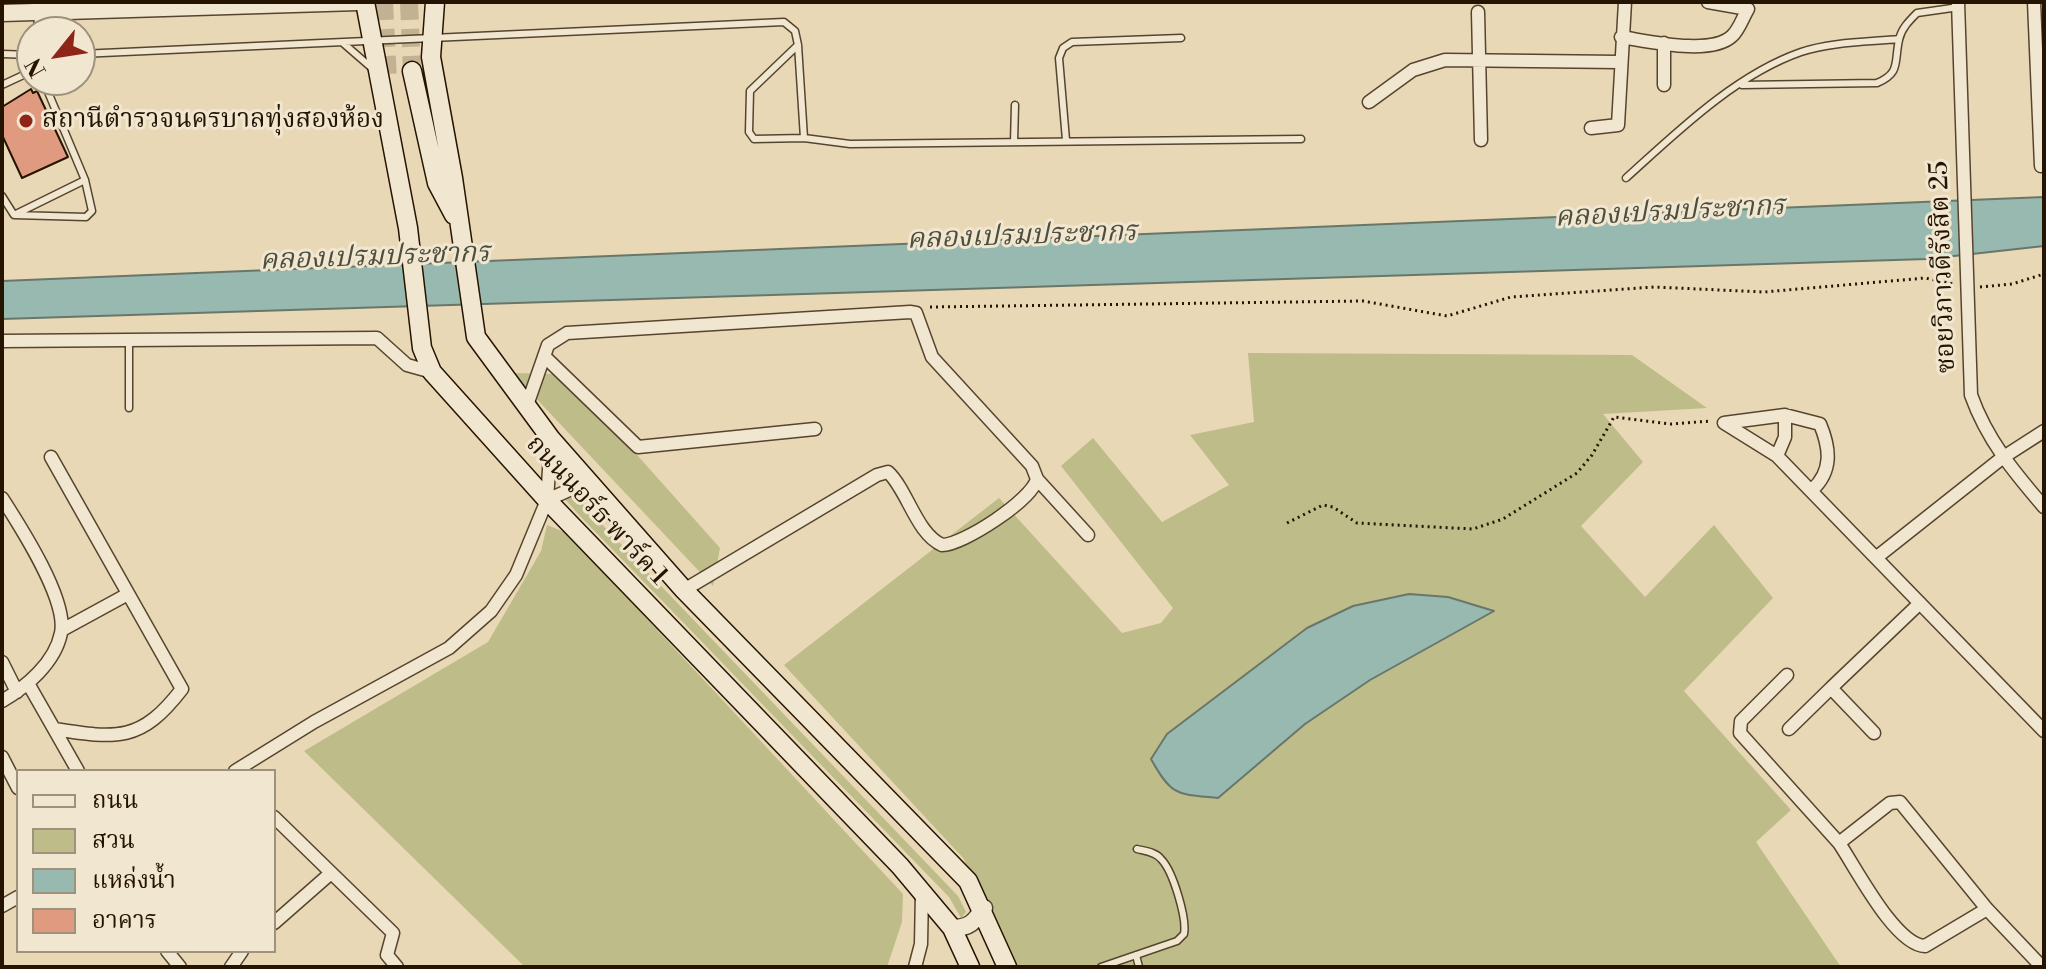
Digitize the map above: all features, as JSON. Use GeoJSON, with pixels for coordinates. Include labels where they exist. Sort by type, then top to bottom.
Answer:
{"type":"FeatureCollection","features":[{"type":"Feature","properties":{"kind":"main road"},"geometry":{"type":"LineString","coordinates":[[365,2],[371,41],[382,76]]}},
{"type":"Feature","properties":{"kind":"main road","name":"ถนนนอร์ธ พาร์ค 1"},"geometry":{"type":"LineString","coordinates":[[435,2],[431,39],[476,337],[551,439],[684,590],[968,881],[984,908],[1007,967]]}},
{"type":"Feature","properties":{"kind":"main road"},"geometry":{"type":"LineString","coordinates":[[412,71],[437,183],[459,224]]}},
{"type":"Feature","properties":{"kind":"main road","name":"ถนนนอร์ธ พาร์ค 1"},"geometry":{"type":"LineString","coordinates":[[382,76],[408,228],[422,348],[432,372],[547,500],[922,892],[952,928],[970,967]]}},
{"type":"Feature","properties":{"kind":"street"},"geometry":{"type":"LineString","coordinates":[[2,13],[358,2]]}},
{"type":"Feature","properties":{"kind":"street"},"geometry":{"type":"LineString","coordinates":[[1591,128],[1618,125],[1619,62],[1625,2]]}},
{"type":"Feature","properties":{"kind":"street"},"geometry":{"type":"LineString","coordinates":[[1621,37],[1711,45],[1732,37],[1748,9],[1708,2]]}},
{"type":"Feature","properties":{"kind":"street"},"geometry":{"type":"LineString","coordinates":[[2034,2],[2041,166]]}},
{"type":"Feature","properties":{"kind":"street","name":"ซอยวิภาวดีรังสิต 25"},"geometry":{"type":"LineString","coordinates":[[1958,5],[1971,395],[1979,417],[2002,458],[2044,507]]}},
{"type":"Feature","properties":{"kind":"street"},"geometry":{"type":"LineString","coordinates":[[1478,12],[1481,140]]}},
{"type":"Feature","properties":{"kind":"street"},"geometry":{"type":"LineString","coordinates":[[1664,43],[1664,85]]}},
{"type":"Feature","properties":{"kind":"street"},"geometry":{"type":"LineString","coordinates":[[1369,102],[1413,70],[1445,60],[1619,62]]}},
{"type":"Feature","properties":{"kind":"street"},"geometry":{"type":"LineString","coordinates":[[526,408],[548,345],[567,333],[916,313],[932,357],[1032,466],[1037,479],[1088,535]]}},
{"type":"Feature","properties":{"kind":"street"},"geometry":{"type":"LineString","coordinates":[[2,341],[377,338],[407,365],[432,372]]}},
{"type":"Feature","properties":{"kind":"street"},"geometry":{"type":"LineString","coordinates":[[544,356],[638,447],[815,429]]}},
{"type":"Feature","properties":{"kind":"street"},"geometry":{"type":"LineString","coordinates":[[1724,423],[1785,415],[1820,424],[1828,443],[1823,480],[1812,490]]}},
{"type":"Feature","properties":{"kind":"street"},"geometry":{"type":"LineString","coordinates":[[1777,456],[1785,437],[1785,415]]}},
{"type":"Feature","properties":{"kind":"street"},"geometry":{"type":"LineString","coordinates":[[1724,423],[1777,456],[2044,731]]}},
{"type":"Feature","properties":{"kind":"street"},"geometry":{"type":"LineString","coordinates":[[1877,557],[2002,458],[2044,431]]}},
{"type":"Feature","properties":{"kind":"street"},"geometry":{"type":"LineString","coordinates":[[238,769],[314,722],[449,648],[491,611],[516,575],[547,500],[551,439]]}},
{"type":"Feature","properties":{"kind":"street"},"geometry":{"type":"LineString","coordinates":[[51,457],[182,689],[159,718],[144,729],[114,734],[54,729]]}},
{"type":"Feature","properties":{"kind":"street"},"geometry":{"type":"LineString","coordinates":[[684,590],[877,475],[888,472],[897,480],[930,536],[942,545],[962,539],[1030,495],[1037,479]]}},
{"type":"Feature","properties":{"kind":"street"},"geometry":{"type":"LineString","coordinates":[[547,500],[587,482]]}},
{"type":"Feature","properties":{"kind":"street"},"geometry":{"type":"LineString","coordinates":[[2,498],[24,533],[60,609],[62,630],[58,641],[23,689],[2,701]]}},
{"type":"Feature","properties":{"kind":"street"},"geometry":{"type":"LineString","coordinates":[[62,630],[128,594]]}},
{"type":"Feature","properties":{"kind":"street"},"geometry":{"type":"LineString","coordinates":[[1789,729],[1920,603]]}},
{"type":"Feature","properties":{"kind":"street"},"geometry":{"type":"LineString","coordinates":[[2,662],[54,729],[77,769]]}},
{"type":"Feature","properties":{"kind":"street"},"geometry":{"type":"LineString","coordinates":[[1787,675],[1741,721],[1740,733],[1839,843],[1900,934],[1914,946],[1925,946],[1987,909]]}},
{"type":"Feature","properties":{"kind":"street"},"geometry":{"type":"LineString","coordinates":[[1831,688],[1874,733]]}},
{"type":"Feature","properties":{"kind":"street"},"geometry":{"type":"LineString","coordinates":[[2,757],[16,784]]}},
{"type":"Feature","properties":{"kind":"street"},"geometry":{"type":"LineString","coordinates":[[1839,843],[1890,803],[1900,802],[1987,909],[2042,967]]}},
{"type":"Feature","properties":{"kind":"street"},"geometry":{"type":"LineString","coordinates":[[276,819],[393,933],[387,955],[397,967]]}},
{"type":"Feature","properties":{"kind":"street"},"geometry":{"type":"LineString","coordinates":[[276,921],[331,873]]}},
{"type":"Feature","properties":{"kind":"street"},"geometry":{"type":"LineString","coordinates":[[915,967],[921,944],[922,892]]}},
{"type":"Feature","properties":{"kind":"street"},"geometry":{"type":"LineString","coordinates":[[952,928],[965,928],[974,923],[984,908]]}},
{"type":"Feature","properties":{"kind":"lane"},"geometry":{"type":"LineString","coordinates":[[1741,85],[1877,83],[1891,77],[1898,67],[1899,39],[1917,13],[1958,5]]}},
{"type":"Feature","properties":{"kind":"lane"},"geometry":{"type":"LineString","coordinates":[[38,12],[38,16]]}},
{"type":"Feature","properties":{"kind":"lane"},"geometry":{"type":"LineString","coordinates":[[96,53],[784,22],[795,31],[798,45],[804,138]]}},
{"type":"Feature","properties":{"kind":"lane"},"geometry":{"type":"LineString","coordinates":[[1066,140],[1059,58],[1063,48],[1072,42],[1181,38]]}},
{"type":"Feature","properties":{"kind":"lane"},"geometry":{"type":"LineString","coordinates":[[1626,178],[1678,132],[1741,85],[1803,51],[1899,39]]}},
{"type":"Feature","properties":{"kind":"lane"},"geometry":{"type":"LineString","coordinates":[[343,43],[382,76]]}},
{"type":"Feature","properties":{"kind":"lane"},"geometry":{"type":"LineString","coordinates":[[798,45],[750,91],[749,132],[758,141],[804,138],[850,144],[1301,139]]}},
{"type":"Feature","properties":{"kind":"lane"},"geometry":{"type":"LineString","coordinates":[[14,215],[86,217],[92,211],[85,180],[50,96]]}},
{"type":"Feature","properties":{"kind":"lane"},"geometry":{"type":"LineString","coordinates":[[1014,142],[1015,105]]}},
{"type":"Feature","properties":{"kind":"lane"},"geometry":{"type":"LineString","coordinates":[[14,215],[85,180]]}},
{"type":"Feature","properties":{"kind":"lane"},"geometry":{"type":"LineString","coordinates":[[2,196],[14,215]]}},
{"type":"Feature","properties":{"kind":"lane"},"geometry":{"type":"LineString","coordinates":[[129,339],[129,408]]}},
{"type":"Feature","properties":{"kind":"lane"},"geometry":{"type":"LineString","coordinates":[[1101,967],[1177,941],[1184,934],[1186,924],[1164,861],[1158,855],[1137,849]]}},
{"type":"Feature","properties":{"kind":"lane"},"geometry":{"type":"LineString","coordinates":[[1136,955],[1139,967]]}},
{"type":"Feature","properties":{"kind":"path"},"geometry":{"type":"LineString","coordinates":[[916,313],[928,308],[1363,301],[1447,316],[1511,297],[1654,287],[1764,292],[1925,278],[1966,286],[2012,284],[2044,274]]}},
{"type":"Feature","properties":{"kind":"path"},"geometry":{"type":"LineString","coordinates":[[1287,523],[1323,505],[1333,507],[1357,523],[1473,529],[1503,519],[1577,473],[1592,455],[1614,417],[1671,424],[1724,423]]}},
{"type":"Feature","properties":{"kind":"green space"},"geometry":{"type":"Polygon","coordinates":[[[1248,353],[1632,355],[1707,408],[1603,414],[1643,462],[1581,526],[1645,597],[1714,525],[1773,598],[1684,691],[1791,810],[1756,842],[1841,967],[1011,967],[964,859],[784,665],[999,498],[1122,633],[1161,623],[1173,608],[1061,466],[1093,438],[1162,522],[1229,485],[1190,435],[1254,422],[1248,353]]]}},
{"type":"Feature","properties":{"kind":"green space"},"geometry":{"type":"Polygon","coordinates":[[[512,373],[554,374],[638,456],[720,548],[713,586],[512,373]]]}},
{"type":"Feature","properties":{"kind":"green space"},"geometry":{"type":"Polygon","coordinates":[[[568,494],[573,494],[958,896],[966,912],[961,918],[949,897],[579,515],[565,499],[568,494]]]}},
{"type":"Feature","properties":{"kind":"green space"},"geometry":{"type":"Polygon","coordinates":[[[547,525],[567,533],[903,894],[902,922],[887,967],[525,967],[304,751],[488,642],[541,551],[547,525]]]}},
{"type":"Feature","properties":{"kind":"water","name":"คลองเปรมประชากร"},"geometry":{"type":"Polygon","coordinates":[[[2044,197],[2044,246],[1927,259],[2,319],[2,281],[2044,197]]]}},
{"type":"Feature","properties":{"kind":"water"},"geometry":{"type":"Polygon","coordinates":[[[1409,594],[1448,597],[1494,611],[1370,680],[1305,724],[1218,798],[1184,794],[1165,781],[1151,759],[1167,734],[1307,628],[1353,606],[1409,594]]]}},
{"type":"Feature","properties":{"kind":"building","name":"สถานีตำรวจนครบาลทุ่งสองห้อง"},"geometry":{"type":"Polygon","coordinates":[[[20,96],[39,96],[68,157],[22,178],[2,135],[2,107],[20,96]]]}},
{"type":"Feature","properties":{"kind":"tunnel"},"geometry":{"type":"LineString","coordinates":[[384,2],[388,81]]}},
{"type":"Feature","properties":{"kind":"tunnel"},"geometry":{"type":"LineString","coordinates":[[409,2],[412,71]]}},
{"type":"Feature","properties":{"kind":"place","name":"สถานีตำรวจนครบาลทุ่งสองห้อง"},"geometry":{"type":"Point","coordinates":[26,121]}}]}
